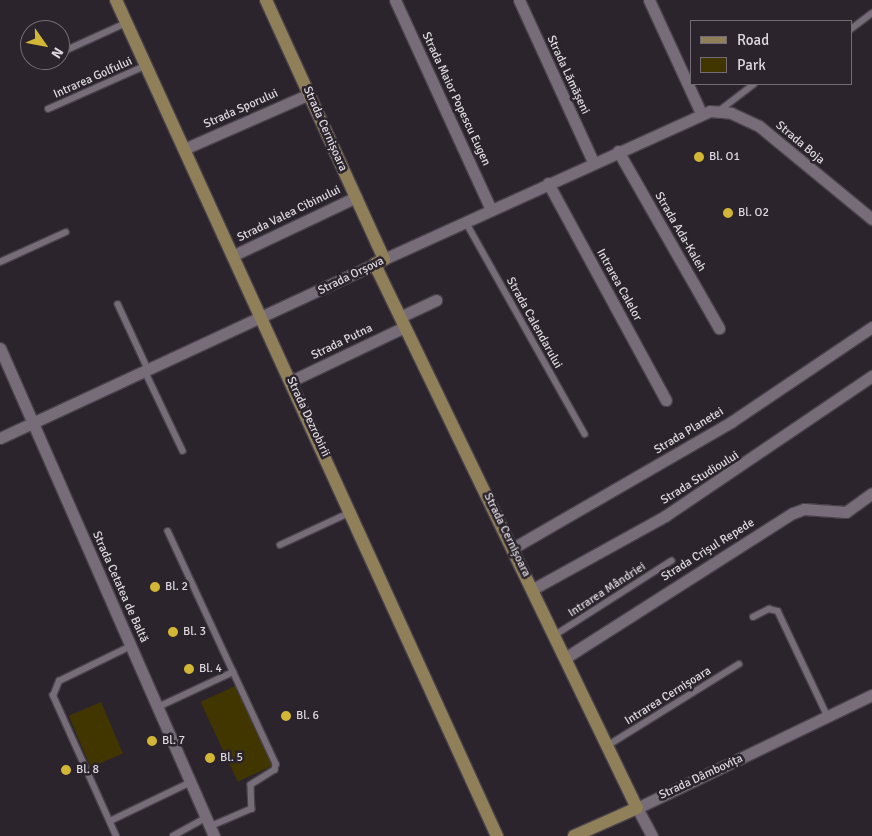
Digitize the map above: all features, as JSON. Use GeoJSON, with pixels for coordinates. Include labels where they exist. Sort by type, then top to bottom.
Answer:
{"type":"FeatureCollection","features":[{"type":"Feature","properties":{"kind":"street","name":"Strada Dezrobirii"},"geometry":{"type":"LineString","coordinates":[[116,0],[498,836]]}},
{"type":"Feature","properties":{"kind":"street","name":"Strada Cernișoara"},"geometry":{"type":"LineString","coordinates":[[266,0],[356,197],[402,322],[533,589],[637,808]]}},
{"type":"Feature","properties":{"kind":"street","name":"Strada Maior Popescu Eugen"},"geometry":{"type":"LineString","coordinates":[[395,0],[491,210]]}},
{"type":"Feature","properties":{"kind":"street","name":"Strada Lămășeni"},"geometry":{"type":"LineString","coordinates":[[519,0],[593,162]]}},
{"type":"Feature","properties":{"kind":"street"},"geometry":{"type":"LineString","coordinates":[[649,0],[701,113]]}},
{"type":"Feature","properties":{"kind":"street","name":"Strada Sporului"},"geometry":{"type":"LineString","coordinates":[[184,149],[309,94]]}},
{"type":"Feature","properties":{"kind":"street","name":"Strada Boja"},"geometry":{"type":"LineString","coordinates":[[701,113],[719,111],[759,126],[872,219]]}},
{"type":"Feature","properties":{"kind":"street","name":"Strada Orșova"},"geometry":{"type":"LineString","coordinates":[[0,438],[148,372],[380,261],[701,113]]}},
{"type":"Feature","properties":{"kind":"street","name":"Strada Ada-Kaleh"},"geometry":{"type":"LineString","coordinates":[[618,151],[719,328]]}},
{"type":"Feature","properties":{"kind":"street","name":"Intrarea Calelor"},"geometry":{"type":"LineString","coordinates":[[548,183],[666,400]]}},
{"type":"Feature","properties":{"kind":"street","name":"Strada Valea Cibinului"},"geometry":{"type":"LineString","coordinates":[[234,256],[356,197]]}},
{"type":"Feature","properties":{"kind":"street","name":"Strada Putna"},"geometry":{"type":"LineString","coordinates":[[291,381],[402,322],[436,300]]}},
{"type":"Feature","properties":{"kind":"street","name":"Strada Planetei"},"geometry":{"type":"LineString","coordinates":[[513,548],[730,422],[872,327]]}},
{"type":"Feature","properties":{"kind":"street","name":"Strada Cetatea de Baltă"},"geometry":{"type":"LineString","coordinates":[[0,348],[210,827]]}},
{"type":"Feature","properties":{"kind":"street","name":"Strada Studioului"},"geometry":{"type":"LineString","coordinates":[[533,589],[673,511],[872,376]]}},
{"type":"Feature","properties":{"kind":"street","name":"Strada Crișul Repede"},"geometry":{"type":"LineString","coordinates":[[566,658],[794,513],[804,509],[846,512],[872,493]]}},
{"type":"Feature","properties":{"kind":"street","name":"Strada Dâmbovița"},"geometry":{"type":"LineString","coordinates":[[574,836],[637,808],[872,695]]}},
{"type":"Feature","properties":{"kind":"street"},"geometry":{"type":"LineString","coordinates":[[637,808],[652,836]]}},
{"type":"Feature","properties":{"kind":"lane"},"geometry":{"type":"LineString","coordinates":[[852,28],[872,13]]}},
{"type":"Feature","properties":{"kind":"lane"},"geometry":{"type":"LineString","coordinates":[[70,48],[126,23]]}},
{"type":"Feature","properties":{"kind":"lane","name":"Intrarea Golfului"},"geometry":{"type":"LineString","coordinates":[[48,109],[146,66]]}},
{"type":"Feature","properties":{"kind":"lane"},"geometry":{"type":"LineString","coordinates":[[719,111],[753,85]]}},
{"type":"Feature","properties":{"kind":"lane","name":"Strada Calendarului"},"geometry":{"type":"LineString","coordinates":[[466,222],[584,434]]}},
{"type":"Feature","properties":{"kind":"lane"},"geometry":{"type":"LineString","coordinates":[[0,262],[66,232]]}},
{"type":"Feature","properties":{"kind":"lane"},"geometry":{"type":"LineString","coordinates":[[118,304],[183,451]]}},
{"type":"Feature","properties":{"kind":"lane"},"geometry":{"type":"LineString","coordinates":[[280,545],[351,512]]}},
{"type":"Feature","properties":{"kind":"lane"},"geometry":{"type":"LineString","coordinates":[[168,532],[277,767],[251,785],[252,809],[210,827],[173,836]]}},
{"type":"Feature","properties":{"kind":"lane","name":"Intrarea Mândriei"},"geometry":{"type":"LineString","coordinates":[[555,635],[671,561]]}},
{"type":"Feature","properties":{"kind":"lane"},"geometry":{"type":"LineString","coordinates":[[753,617],[773,608],[778,611],[828,717]]}},
{"type":"Feature","properties":{"kind":"lane"},"geometry":{"type":"LineString","coordinates":[[116,836],[52,696],[59,681],[131,646]]}},
{"type":"Feature","properties":{"kind":"lane","name":"Intrarea Cernișoara"},"geometry":{"type":"LineString","coordinates":[[607,746],[739,664]]}},
{"type":"Feature","properties":{"kind":"lane"},"geometry":{"type":"LineString","coordinates":[[158,707],[233,672]]}},
{"type":"Feature","properties":{"kind":"lane"},"geometry":{"type":"LineString","coordinates":[[110,822],[191,782]]}},
{"type":"Feature","properties":{"kind":"green space"},"geometry":{"type":"Polygon","coordinates":[[[235,686],[272,766],[238,782],[201,702],[235,686]]]}},
{"type":"Feature","properties":{"kind":"green space"},"geometry":{"type":"Polygon","coordinates":[[[101,702],[123,754],[91,767],[69,716],[101,702]]]}},
{"type":"Feature","properties":{"kind":"place","name":"Bl. O1"},"geometry":{"type":"Point","coordinates":[699,157]}},
{"type":"Feature","properties":{"kind":"place","name":"Bl. O2"},"geometry":{"type":"Point","coordinates":[728,213]}},
{"type":"Feature","properties":{"kind":"place","name":"Bl. 2"},"geometry":{"type":"Point","coordinates":[155,587]}},
{"type":"Feature","properties":{"kind":"place","name":"Bl. 3"},"geometry":{"type":"Point","coordinates":[173,632]}},
{"type":"Feature","properties":{"kind":"place","name":"Bl. 4"},"geometry":{"type":"Point","coordinates":[189,669]}},
{"type":"Feature","properties":{"kind":"place","name":"Bl. 6"},"geometry":{"type":"Point","coordinates":[286,716]}},
{"type":"Feature","properties":{"kind":"place","name":"Bl. 7"},"geometry":{"type":"Point","coordinates":[152,741]}},
{"type":"Feature","properties":{"kind":"place","name":"Bl. 5"},"geometry":{"type":"Point","coordinates":[210,758]}},
{"type":"Feature","properties":{"kind":"place","name":"Bl. 8"},"geometry":{"type":"Point","coordinates":[66,770]}}]}
